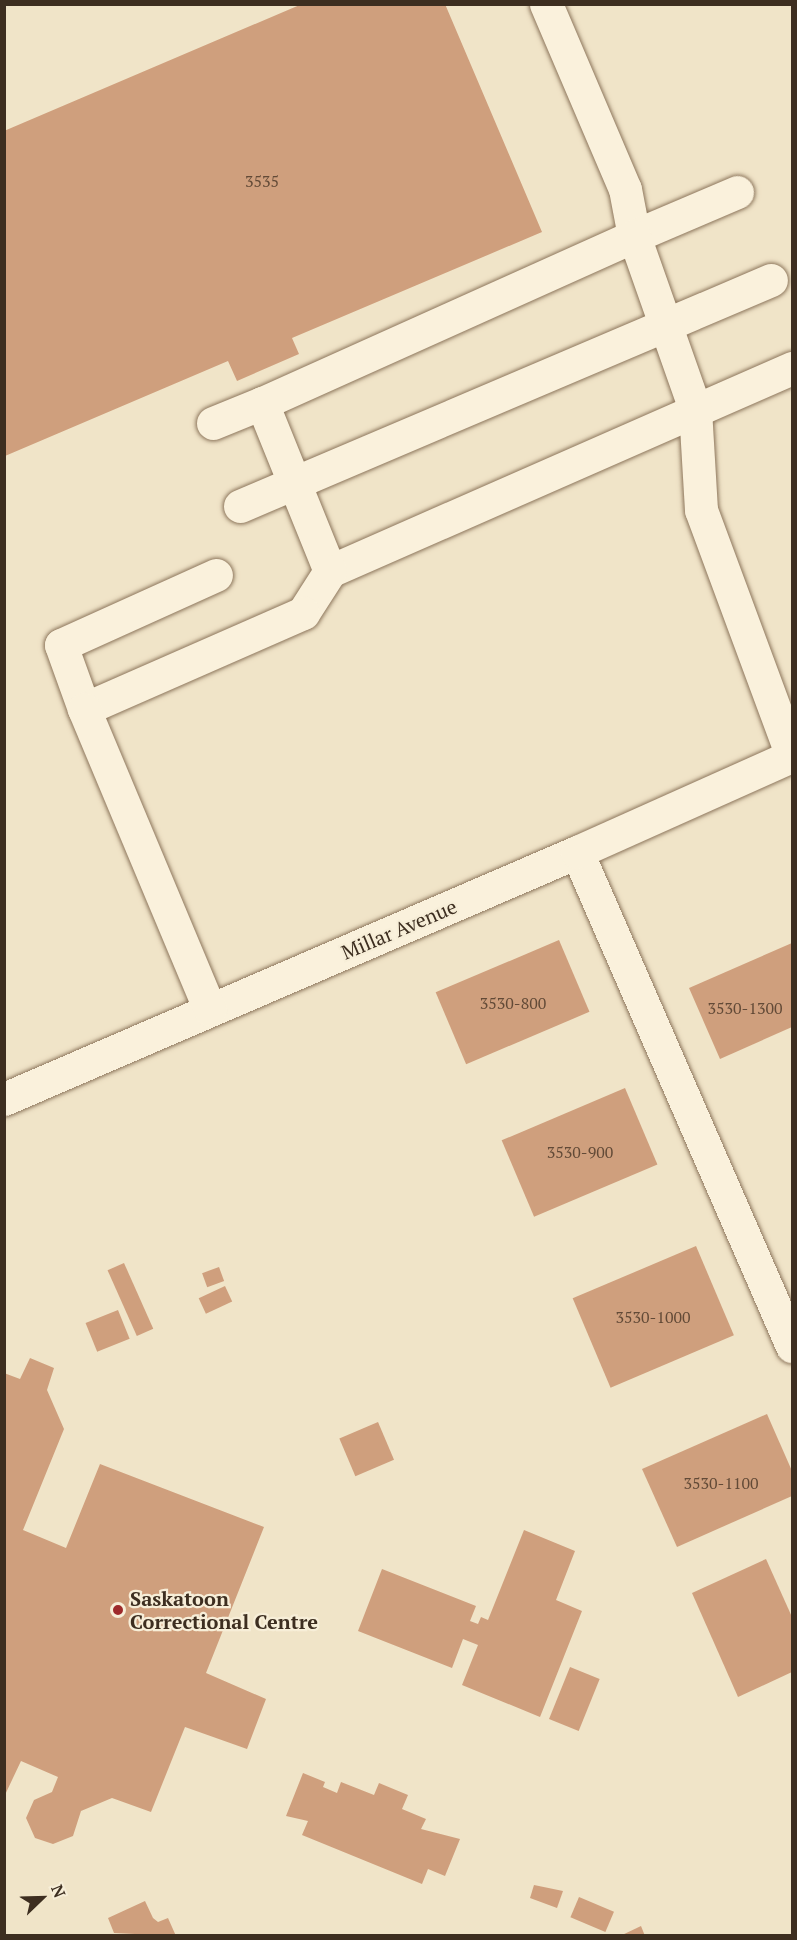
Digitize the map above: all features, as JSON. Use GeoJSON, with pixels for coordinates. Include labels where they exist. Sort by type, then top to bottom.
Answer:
{"type":"FeatureCollection","features":[{"type":"Feature","properties":{"kind":"street"},"geometry":{"type":"LineString","coordinates":[[546,4],[625,189],[634,236],[695,409],[701,510],[792,756]]}},
{"type":"Feature","properties":{"kind":"street"},"geometry":{"type":"LineString","coordinates":[[213,423],[737,192]]}},
{"type":"Feature","properties":{"kind":"street"},"geometry":{"type":"LineString","coordinates":[[240,506],[667,327],[771,280]]}},
{"type":"Feature","properties":{"kind":"street"},"geometry":{"type":"LineString","coordinates":[[84,709],[303,613],[330,571],[792,368]]}},
{"type":"Feature","properties":{"kind":"street"},"geometry":{"type":"LineString","coordinates":[[262,403],[330,571]]}},
{"type":"Feature","properties":{"kind":"street"},"geometry":{"type":"LineString","coordinates":[[210,1010],[84,709],[61,645],[216,575]]}},
{"type":"Feature","properties":{"kind":"street","name":"Millar Avenue"},"geometry":{"type":"LineString","coordinates":[[4,1098],[577,852],[792,756]]}},
{"type":"Feature","properties":{"kind":"street"},"geometry":{"type":"LineString","coordinates":[[577,852],[792,1346]]}},
{"type":"Feature","properties":{"kind":"building"},"geometry":{"type":"Polygon","coordinates":[[[302,4],[445,4],[542,232],[292,338],[299,354],[237,381],[228,361],[5,456],[4,131],[302,4]]]}},
{"type":"Feature","properties":{"kind":"building"},"geometry":{"type":"Polygon","coordinates":[[[559,940],[589,1012],[466,1064],[436,992],[559,940]]]}},
{"type":"Feature","properties":{"kind":"building"},"geometry":{"type":"Polygon","coordinates":[[[792,943],[792,1027],[720,1059],[689,988],[792,943]]]}},
{"type":"Feature","properties":{"kind":"building"},"geometry":{"type":"Polygon","coordinates":[[[625,1088],[657,1164],[534,1217],[502,1140],[625,1088]]]}},
{"type":"Feature","properties":{"kind":"building"},"geometry":{"type":"Polygon","coordinates":[[[696,1246],[734,1335],[611,1388],[573,1298],[696,1246]]]}},
{"type":"Feature","properties":{"kind":"building"},"geometry":{"type":"Polygon","coordinates":[[[124,1263],[153,1329],[137,1336],[108,1270],[124,1263]]]}},
{"type":"Feature","properties":{"kind":"building"},"geometry":{"type":"Polygon","coordinates":[[[219,1267],[224,1281],[207,1287],[202,1273],[219,1267]]]}},
{"type":"Feature","properties":{"kind":"building"},"geometry":{"type":"Polygon","coordinates":[[[225,1286],[232,1301],[206,1314],[199,1298],[225,1286]]]}},
{"type":"Feature","properties":{"kind":"building"},"geometry":{"type":"Polygon","coordinates":[[[118,1310],[130,1339],[97,1352],[86,1323],[118,1310]]]}},
{"type":"Feature","properties":{"kind":"building","name":"Saskatoon Correctional Centre"},"geometry":{"type":"Polygon","coordinates":[[[30,1358],[54,1368],[47,1390],[64,1429],[23,1530],[66,1548],[100,1464],[264,1527],[206,1673],[266,1699],[247,1749],[185,1727],[151,1812],[112,1798],[81,1811],[73,1836],[53,1844],[35,1838],[26,1818],[34,1800],[52,1792],[58,1777],[21,1761],[4,1797],[4,1373],[20,1379],[30,1358]]]}},
{"type":"Feature","properties":{"kind":"building"},"geometry":{"type":"Polygon","coordinates":[[[767,1414],[792,1471],[792,1496],[677,1547],[642,1469],[767,1414]]]}},
{"type":"Feature","properties":{"kind":"building"},"geometry":{"type":"Polygon","coordinates":[[[378,1422],[394,1460],[355,1476],[339,1438],[378,1422]]]}},
{"type":"Feature","properties":{"kind":"building"},"geometry":{"type":"Polygon","coordinates":[[[524,1530],[575,1551],[556,1600],[582,1611],[540,1717],[462,1685],[478,1645],[463,1639],[452,1668],[358,1631],[382,1569],[476,1606],[470,1621],[478,1624],[481,1617],[488,1620],[524,1530]]]}},
{"type":"Feature","properties":{"kind":"building"},"geometry":{"type":"Polygon","coordinates":[[[766,1559],[792,1617],[792,1672],[738,1697],[692,1593],[766,1559]]]}},
{"type":"Feature","properties":{"kind":"building"},"geometry":{"type":"Polygon","coordinates":[[[570,1667],[600,1679],[579,1731],[549,1719],[570,1667]]]}},
{"type":"Feature","properties":{"kind":"building"},"geometry":{"type":"Polygon","coordinates":[[[303,1773],[325,1782],[323,1787],[337,1793],[341,1782],[374,1795],[379,1783],[408,1795],[402,1809],[426,1819],[421,1829],[460,1839],[445,1876],[428,1869],[422,1884],[302,1835],[308,1821],[286,1816],[303,1773]]]}},
{"type":"Feature","properties":{"kind":"building"},"geometry":{"type":"Polygon","coordinates":[[[534,1885],[563,1891],[557,1908],[530,1898],[534,1885]]]}},
{"type":"Feature","properties":{"kind":"building"},"geometry":{"type":"Polygon","coordinates":[[[579,1897],[614,1912],[605,1932],[570,1917],[579,1897]]]}},
{"type":"Feature","properties":{"kind":"building"},"geometry":{"type":"Polygon","coordinates":[[[145,1901],[153,1918],[158,1922],[168,1918],[176,1936],[114,1933],[108,1918],[145,1901]]]}},
{"type":"Feature","properties":{"kind":"building"},"geometry":{"type":"Polygon","coordinates":[[[641,1926],[645,1936],[620,1936],[641,1926]]]}},
{"type":"Feature","properties":{"kind":"place","name":"Saskatoon Correctional Centre"},"geometry":{"type":"Point","coordinates":[118,1610]}}]}
